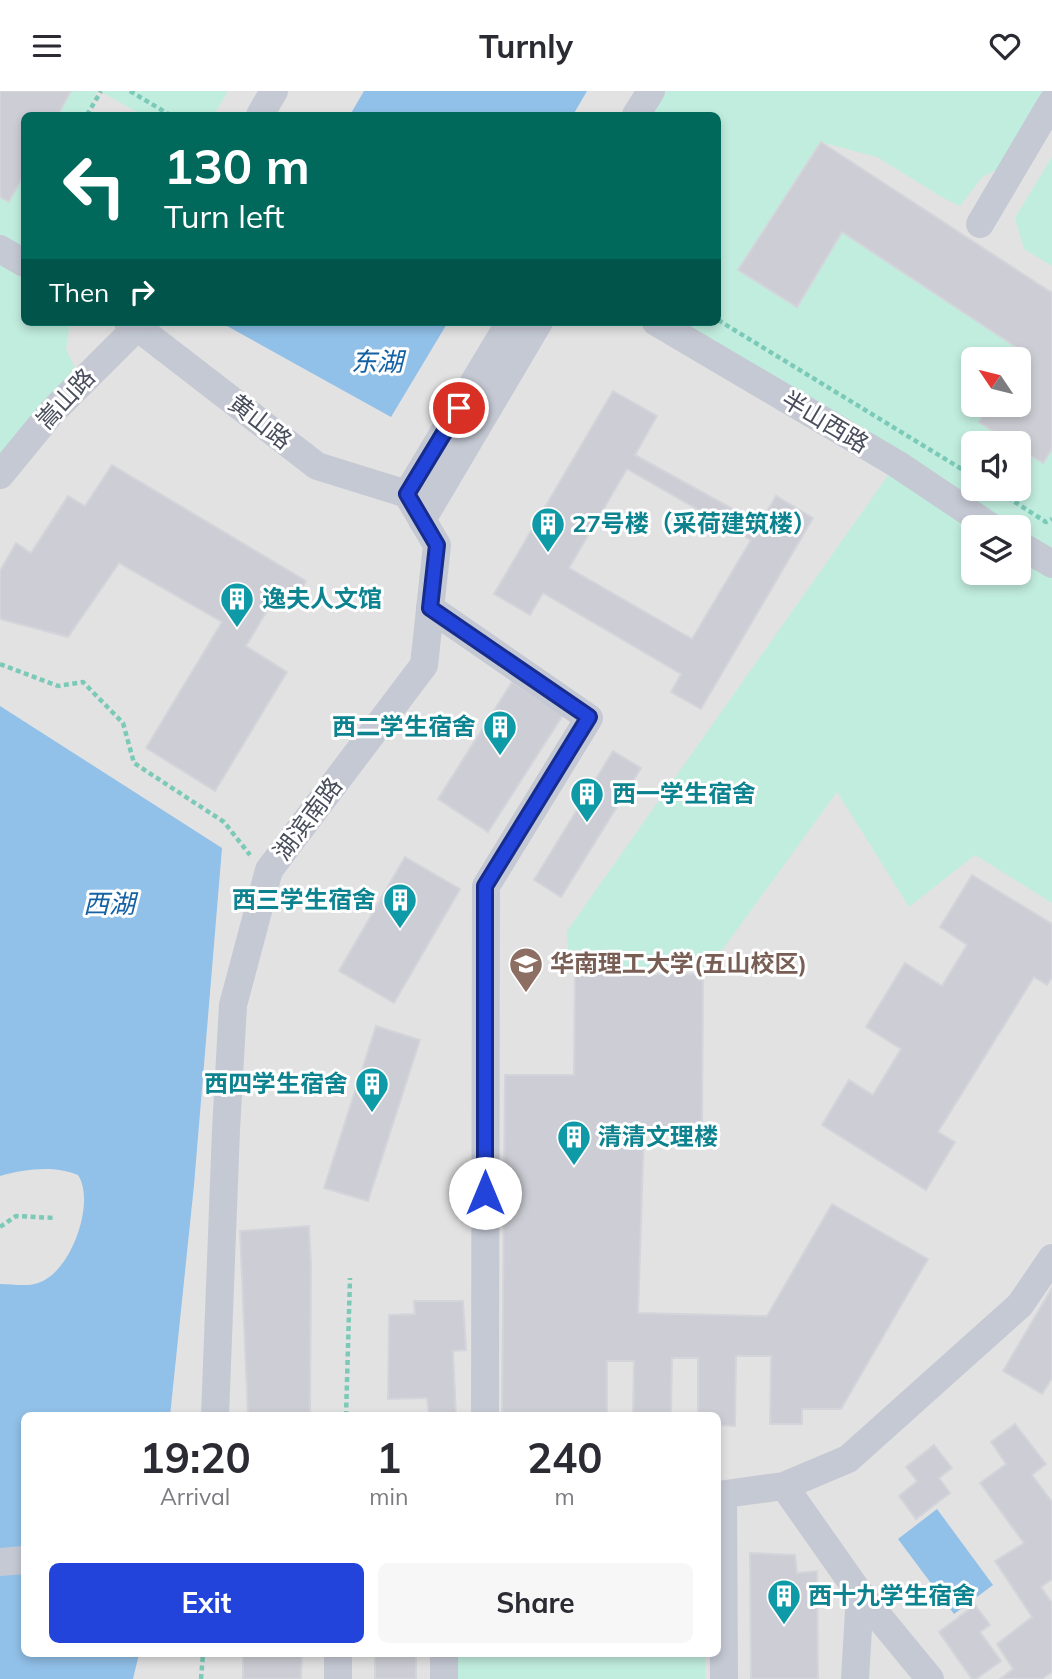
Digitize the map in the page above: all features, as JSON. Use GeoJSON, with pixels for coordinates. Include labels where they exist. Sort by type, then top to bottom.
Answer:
{"type":"FeatureCollection","features":[{"type":"Feature","properties":{"kind":"street"},"geometry":{"type":"LineString","coordinates":[[262,112],[274,91]]}},
{"type":"Feature","properties":{"kind":"street"},"geometry":{"type":"LineString","coordinates":[[638,112],[651,91]]}},
{"type":"Feature","properties":{"kind":"street"},"geometry":{"type":"LineString","coordinates":[[980,224],[1052,102]]}},
{"type":"Feature","properties":{"kind":"street"},"geometry":{"type":"LineString","coordinates":[[0,249],[21,261]]}},
{"type":"Feature","properties":{"kind":"street","name":"嵩山路"},"geometry":{"type":"LineString","coordinates":[[0,475],[50,414],[133,326]]}},
{"type":"Feature","properties":{"kind":"street","name":"黄山路"},"geometry":{"type":"LineString","coordinates":[[138,326],[317,466],[407,494]]}},
{"type":"Feature","properties":{"kind":"street"},"geometry":{"type":"LineString","coordinates":[[407,494],[508,326]]}},
{"type":"Feature","properties":{"kind":"street"},"geometry":{"type":"LineString","coordinates":[[422,520],[537,326]]}},
{"type":"Feature","properties":{"kind":"street","name":"半山西路"},"geometry":{"type":"LineString","coordinates":[[663,326],[897,464],[973,515]]}},
{"type":"Feature","properties":{"kind":"street","name":"湖滨南路"},"geometry":{"type":"LineString","coordinates":[[215,1412],[233,1005],[270,870],[424,665],[437,545],[407,494]]}},
{"type":"Feature","properties":{"kind":"street"},"geometry":{"type":"LineString","coordinates":[[1031,552],[1052,564]]}},
{"type":"Feature","properties":{"kind":"street"},"geometry":{"type":"LineString","coordinates":[[430,608],[589,717],[485,886],[485,1412]]}},
{"type":"Feature","properties":{"kind":"street"},"geometry":{"type":"LineString","coordinates":[[721,1495],[784,1486],[848,1459],[1020,1305],[1052,1258]]}},
{"type":"Feature","properties":{"kind":"street"},"geometry":{"type":"LineString","coordinates":[[784,1486],[860,1594],[930,1679]]}},
{"type":"Feature","properties":{"kind":"street"},"geometry":{"type":"LineString","coordinates":[[721,1541],[724,1679]]}},
{"type":"Feature","properties":{"kind":"street"},"geometry":{"type":"LineString","coordinates":[[0,1562],[21,1560]]}},
{"type":"Feature","properties":{"kind":"street"},"geometry":{"type":"LineString","coordinates":[[855,1679],[860,1594]]}},
{"type":"Feature","properties":{"kind":"street"},"geometry":{"type":"LineString","coordinates":[[338,1657],[338,1679]]}},
{"type":"Feature","properties":{"kind":"street"},"geometry":{"type":"LineString","coordinates":[[444,1657],[444,1679]]}},
{"type":"Feature","properties":{"kind":"path"},"geometry":{"type":"LineString","coordinates":[[89,112],[101,91]]}},
{"type":"Feature","properties":{"kind":"path"},"geometry":{"type":"LineString","coordinates":[[130,91],[165,112]]}},
{"type":"Feature","properties":{"kind":"path"},"geometry":{"type":"LineString","coordinates":[[721,322],[961,469]]}},
{"type":"Feature","properties":{"kind":"path"},"geometry":{"type":"LineString","coordinates":[[1013,501],[1046,522],[1052,519]]}},
{"type":"Feature","properties":{"kind":"path"},"geometry":{"type":"LineString","coordinates":[[0,664],[58,686],[83,683],[123,723],[134,763],[224,822],[250,855],[265,886]]}},
{"type":"Feature","properties":{"kind":"path"},"geometry":{"type":"LineString","coordinates":[[0,1227],[16,1216],[55,1218]]}},
{"type":"Feature","properties":{"kind":"path"},"geometry":{"type":"LineString","coordinates":[[346,1412],[350,1278]]}},
{"type":"Feature","properties":{"kind":"path"},"geometry":{"type":"LineString","coordinates":[[201,1679],[203,1657]]}},
{"type":"Feature","properties":{"kind":"shaded area","name":"华南理工大学(五山校区)"},"geometry":{"type":"Polygon","coordinates":[[[0,91],[1052,91],[1052,1679],[0,1679],[0,91]]]}},
{"type":"Feature","properties":{"kind":"green space"},"geometry":{"type":"Polygon","coordinates":[[[71,91],[97,91],[87,112],[60,112],[71,91]]]}},
{"type":"Feature","properties":{"kind":"green space"},"geometry":{"type":"Polygon","coordinates":[[[100,91],[228,91],[216,112],[137,112],[100,91]]]}},
{"type":"Feature","properties":{"kind":"green space"},"geometry":{"type":"Polygon","coordinates":[[[651,91],[1045,91],[1005,166],[982,177],[960,206],[877,157],[820,142],[738,269],[797,307],[842,232],[1016,347],[961,347],[961,417],[982,417],[979,422],[993,431],[961,431],[961,501],[1031,501],[1031,455],[1043,463],[1052,448],[1052,903],[975,855],[909,907],[837,792],[707,971],[579,971],[568,949],[567,931],[896,464],[663,326],[721,326],[721,112],[638,112],[651,91]]]}},
{"type":"Feature","properties":{"kind":"green space"},"geometry":{"type":"Polygon","coordinates":[[[1052,157],[1052,266],[1024,249],[1015,218],[1052,157]]]}},
{"type":"Feature","properties":{"kind":"green space"},"geometry":{"type":"Polygon","coordinates":[[[21,180],[21,326],[69,326],[66,349],[82,382],[0,475],[0,197],[9,202],[21,180]]]}},
{"type":"Feature","properties":{"kind":"green space"},"geometry":{"type":"Polygon","coordinates":[[[448,1657],[705,1657],[705,1679],[448,1679],[448,1657]]]}},
{"type":"Feature","properties":{"kind":"water"},"geometry":{"type":"Polygon","coordinates":[[[364,91],[587,91],[575,112],[352,112],[364,91]]]}},
{"type":"Feature","properties":{"kind":"water","name":"东湖"},"geometry":{"type":"Polygon","coordinates":[[[227,326],[446,326],[391,417],[227,326]]]}},
{"type":"Feature","properties":{"kind":"water","name":"西湖"},"geometry":{"type":"Polygon","coordinates":[[[0,706],[222,848],[194,1185],[170,1412],[21,1412],[21,1657],[138,1657],[133,1679],[0,1679],[0,1284],[34,1284],[50,1277],[70,1252],[82,1218],[84,1202],[83,1187],[78,1175],[69,1172],[39,1169],[0,1176],[0,706]]]}},
{"type":"Feature","properties":{"kind":"water"},"geometry":{"type":"Polygon","coordinates":[[[937,1509],[993,1585],[954,1614],[898,1539],[937,1509]]]}},
{"type":"Feature","properties":{"kind":"building"},"geometry":{"type":"Polygon","coordinates":[[[0,91],[71,91],[60,112],[21,112],[21,180],[9,202],[0,197],[0,91]]]}},
{"type":"Feature","properties":{"kind":"building"},"geometry":{"type":"Polygon","coordinates":[[[821,142],[1052,293],[1052,449],[1043,463],[1031,455],[1031,431],[993,431],[979,422],[982,417],[1031,417],[1031,347],[1016,347],[842,232],[797,307],[738,270],[821,142]]]}},
{"type":"Feature","properties":{"kind":"building","name":"27号楼（采荷建筑楼）"},"geometry":{"type":"Polygon","coordinates":[[[613,391],[657,416],[635,455],[760,524],[776,496],[813,518],[701,709],[671,692],[681,674],[543,593],[530,615],[494,594],[613,391]],[[627,469],[569,568],[692,639],[751,540],[627,469]]]}},
{"type":"Feature","properties":{"kind":"building","name":"逸夫人文馆"},"geometry":{"type":"Polygon","coordinates":[[[112,465],[306,581],[290,608],[274,599],[246,646],[287,672],[215,791],[146,748],[222,622],[119,563],[68,637],[0,619],[0,571],[16,543],[31,553],[68,496],[85,506],[112,465]]]}},
{"type":"Feature","properties":{"kind":"building","name":"西二学生宿舍"},"geometry":{"type":"Polygon","coordinates":[[[512,682],[563,715],[488,832],[438,799],[512,682]]]}},
{"type":"Feature","properties":{"kind":"building","name":"西一学生宿舍"},"geometry":{"type":"Polygon","coordinates":[[[613,751],[641,768],[561,897],[534,880],[613,751]]]}},
{"type":"Feature","properties":{"kind":"building","name":"西三学生宿舍"},"geometry":{"type":"Polygon","coordinates":[[[405,857],[460,889],[394,1003],[339,971],[405,857]]]}},
{"type":"Feature","properties":{"kind":"building"},"geometry":{"type":"Polygon","coordinates":[[[972,875],[1052,924],[1052,977],[1047,985],[1034,977],[938,1132],[955,1142],[926,1190],[822,1125],[849,1080],[873,1095],[901,1049],[866,1027],[905,963],[942,986],[967,945],[940,927],[972,875]]]}},
{"type":"Feature","properties":{"kind":"building","name":"清清文理楼"},"geometry":{"type":"Polygon","coordinates":[[[575,974],[703,974],[702,1129],[644,1130],[638,1313],[767,1316],[832,1204],[928,1259],[841,1409],[802,1409],[802,1424],[770,1424],[771,1356],[736,1356],[735,1426],[721,1425],[721,1412],[698,1412],[698,1358],[672,1358],[671,1412],[633,1412],[634,1361],[607,1361],[607,1412],[502,1412],[505,1075],[574,1075],[575,974]]]}},
{"type":"Feature","properties":{"kind":"building","name":"西四学生宿舍"},"geometry":{"type":"Polygon","coordinates":[[[376,1026],[420,1040],[368,1201],[324,1188],[376,1026]]]}},
{"type":"Feature","properties":{"kind":"building"},"geometry":{"type":"Polygon","coordinates":[[[309,1226],[310,1412],[248,1412],[240,1231],[309,1226]]]}},
{"type":"Feature","properties":{"kind":"building"},"geometry":{"type":"Polygon","coordinates":[[[1052,1288],[1052,1378],[1042,1394],[1003,1371],[1052,1288]]]}},
{"type":"Feature","properties":{"kind":"building"},"geometry":{"type":"Polygon","coordinates":[[[414,1301],[463,1301],[466,1350],[453,1351],[456,1412],[429,1412],[427,1398],[388,1399],[389,1315],[415,1314],[414,1301]]]}},
{"type":"Feature","properties":{"kind":"building"},"geometry":{"type":"Polygon","coordinates":[[[1015,1424],[1046,1464],[1032,1475],[1052,1502],[1052,1579],[1041,1587],[1052,1603],[1052,1672],[1042,1679],[1000,1679],[1013,1669],[997,1644],[1032,1617],[995,1561],[1024,1543],[980,1483],[1006,1464],[991,1442],[1015,1424]]]}},
{"type":"Feature","properties":{"kind":"building"},"geometry":{"type":"Polygon","coordinates":[[[934,1445],[952,1468],[939,1478],[950,1493],[916,1519],[899,1496],[917,1481],[906,1467],[934,1445]]]}},
{"type":"Feature","properties":{"kind":"building","name":"西十九学生宿舍"},"geometry":{"type":"Polygon","coordinates":[[[750,1553],[795,1555],[797,1573],[817,1571],[818,1679],[751,1679],[750,1553]]]}},
{"type":"Feature","properties":{"kind":"building"},"geometry":{"type":"Polygon","coordinates":[[[975,1605],[990,1625],[980,1632],[1001,1661],[976,1679],[972,1679],[939,1632],[975,1605]]]}},
{"type":"Feature","properties":{"kind":"building"},"geometry":{"type":"Polygon","coordinates":[[[243,1657],[302,1657],[301,1679],[243,1679],[243,1657]]]}},
{"type":"Feature","properties":{"kind":"building"},"geometry":{"type":"Polygon","coordinates":[[[375,1657],[416,1657],[416,1679],[375,1679],[375,1657]]]}},
{"type":"Feature","properties":{"kind":"place","name":"27号楼（采荷建筑楼）"},"geometry":{"type":"Point","coordinates":[548,554]}},
{"type":"Feature","properties":{"kind":"place","name":"逸夫人文馆"},"geometry":{"type":"Point","coordinates":[237,629]}},
{"type":"Feature","properties":{"kind":"place","name":"西二学生宿舍"},"geometry":{"type":"Point","coordinates":[500,757]}},
{"type":"Feature","properties":{"kind":"place","name":"西一学生宿舍"},"geometry":{"type":"Point","coordinates":[587,824]}},
{"type":"Feature","properties":{"kind":"place","name":"西三学生宿舍"},"geometry":{"type":"Point","coordinates":[400,930]}},
{"type":"Feature","properties":{"kind":"place","name":"华南理工大学(五山校区)"},"geometry":{"type":"Point","coordinates":[526,994]}},
{"type":"Feature","properties":{"kind":"place","name":"西四学生宿舍"},"geometry":{"type":"Point","coordinates":[372,1114]}},
{"type":"Feature","properties":{"kind":"place","name":"清清文理楼"},"geometry":{"type":"Point","coordinates":[574,1167]}},
{"type":"Feature","properties":{"kind":"place","name":"西十九学生宿舍"},"geometry":{"type":"Point","coordinates":[784,1626]}},
{"type":"Feature","properties":{"kind":"route"},"geometry":{"type":"LineString","coordinates":[[459,408],[407,494],[437,545],[430,608],[589,717],[485,886],[485,1193]]}}]}
